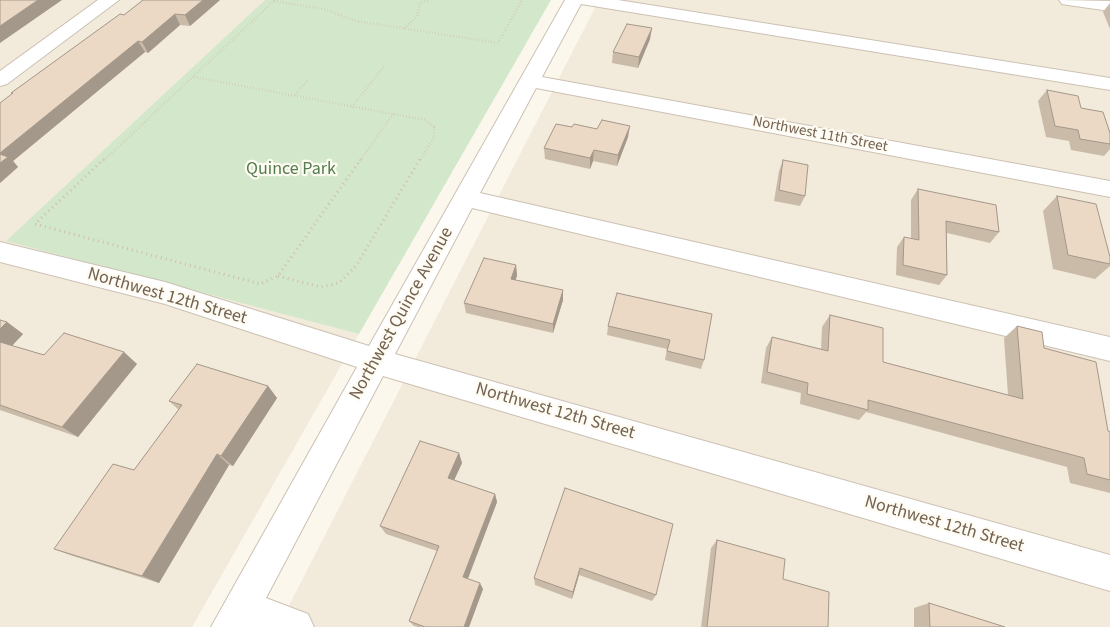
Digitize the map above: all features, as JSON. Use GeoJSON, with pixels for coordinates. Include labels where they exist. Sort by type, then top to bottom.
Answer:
{"type":"FeatureCollection","features":[{"type":"Feature","properties":{"kind":"street"},"geometry":{"type":"LineString","coordinates":[[0,80],[110,0]]}},
{"type":"Feature","properties":{"kind":"street","name":"Northwest Quince Avenue"},"geometry":{"type":"LineString","coordinates":[[235,617],[574,0]]}},
{"type":"Feature","properties":{"kind":"street"},"geometry":{"type":"LineString","coordinates":[[584,0],[1110,84]]}},
{"type":"Feature","properties":{"kind":"street"},"geometry":{"type":"LineString","coordinates":[[1068,0],[1110,6]]}},
{"type":"Feature","properties":{"kind":"street","name":"Northwest 11th Street"},"geometry":{"type":"LineString","coordinates":[[530,81],[1110,189]]}},
{"type":"Feature","properties":{"kind":"street"},"geometry":{"type":"LineString","coordinates":[[465,198],[1110,349]]}},
{"type":"Feature","properties":{"kind":"street","name":"Northwest 12th Street"},"geometry":{"type":"LineString","coordinates":[[0,252],[165,293],[376,361],[1110,573]]}},
{"type":"Feature","properties":{"kind":"street"},"geometry":{"type":"LineString","coordinates":[[235,617],[295,627]]}},
{"type":"Feature","properties":{"kind":"path"},"geometry":{"type":"LineString","coordinates":[[404,28],[417,17],[420,3],[428,0]]}},
{"type":"Feature","properties":{"kind":"path"},"geometry":{"type":"LineString","coordinates":[[393,114],[278,276],[260,284],[35,224],[275,1],[324,9],[356,21],[498,43],[522,0]]}},
{"type":"Feature","properties":{"kind":"path"},"geometry":{"type":"LineString","coordinates":[[352,106],[385,65]]}},
{"type":"Feature","properties":{"kind":"path"},"geometry":{"type":"LineString","coordinates":[[193,77],[424,120],[434,127],[434,137],[356,266],[339,283],[321,287],[278,276]]}},
{"type":"Feature","properties":{"kind":"path"},"geometry":{"type":"LineString","coordinates":[[295,96],[309,79]]}},
{"type":"Feature","properties":{"kind":"shaded area"},"geometry":{"type":"Polygon","coordinates":[[[0,0],[265,0],[7,241],[359,334],[192,627],[0,627],[0,0]]]}},
{"type":"Feature","properties":{"kind":"shaded area"},"geometry":{"type":"Polygon","coordinates":[[[599,0],[1110,0],[1110,627],[278,627],[599,0]]]}},
{"type":"Feature","properties":{"kind":"green space","name":"Quince Park"},"geometry":{"type":"Polygon","coordinates":[[[265,0],[551,0],[359,334],[6,241],[265,0]]]}},
{"type":"Feature","properties":{"kind":"building"},"geometry":{"type":"Polygon","coordinates":[[[0,0],[38,0],[0,26],[0,0]]]}},
{"type":"Feature","properties":{"kind":"building"},"geometry":{"type":"Polygon","coordinates":[[[143,0],[203,0],[185,15],[175,14],[142,42],[138,41],[0,153],[0,103],[120,14],[124,15],[143,0]]]}},
{"type":"Feature","properties":{"kind":"building"},"geometry":{"type":"Polygon","coordinates":[[[627,24],[652,28],[639,57],[613,52],[627,24]]]}},
{"type":"Feature","properties":{"kind":"building"},"geometry":{"type":"Polygon","coordinates":[[[1047,90],[1078,96],[1081,108],[1103,112],[1110,133],[1110,144],[1080,139],[1078,130],[1055,126],[1047,90]]]}},
{"type":"Feature","properties":{"kind":"building"},"geometry":{"type":"Polygon","coordinates":[[[602,120],[630,126],[618,155],[594,150],[590,158],[544,148],[556,124],[572,127],[574,124],[597,129],[602,120]]]}},
{"type":"Feature","properties":{"kind":"building"},"geometry":{"type":"Polygon","coordinates":[[[0,154],[8,157],[0,163],[0,154]]]}},
{"type":"Feature","properties":{"kind":"building"},"geometry":{"type":"Polygon","coordinates":[[[783,160],[808,165],[805,196],[779,190],[783,160]]]}},
{"type":"Feature","properties":{"kind":"building"},"geometry":{"type":"Polygon","coordinates":[[[918,189],[996,205],[999,232],[946,221],[947,275],[903,265],[904,237],[919,240],[918,189]]]}},
{"type":"Feature","properties":{"kind":"building"},"geometry":{"type":"Polygon","coordinates":[[[1057,196],[1096,204],[1110,257],[1110,264],[1068,255],[1057,196]]]}},
{"type":"Feature","properties":{"kind":"building"},"geometry":{"type":"Polygon","coordinates":[[[484,258],[516,265],[511,279],[563,290],[553,324],[464,303],[484,258]]]}},
{"type":"Feature","properties":{"kind":"building"},"geometry":{"type":"Polygon","coordinates":[[[617,293],[712,314],[704,360],[667,351],[670,340],[608,326],[617,293]]]}},
{"type":"Feature","properties":{"kind":"building"},"geometry":{"type":"Polygon","coordinates":[[[830,315],[883,328],[883,362],[1023,399],[1017,326],[1042,332],[1044,348],[1096,362],[1108,431],[1110,432],[1110,480],[1087,474],[1084,458],[868,400],[868,410],[807,394],[808,383],[767,372],[772,337],[828,351],[830,315]]]}},
{"type":"Feature","properties":{"kind":"building"},"geometry":{"type":"Polygon","coordinates":[[[0,320],[7,322],[0,329],[0,320]]]}},
{"type":"Feature","properties":{"kind":"building"},"geometry":{"type":"Polygon","coordinates":[[[64,333],[124,352],[62,427],[0,405],[0,342],[44,355],[64,333]]]}},
{"type":"Feature","properties":{"kind":"building"},"geometry":{"type":"Polygon","coordinates":[[[197,364],[268,386],[221,456],[217,454],[142,576],[54,549],[113,464],[134,470],[182,405],[169,401],[197,364]]]}},
{"type":"Feature","properties":{"kind":"building"},"geometry":{"type":"Polygon","coordinates":[[[420,441],[459,453],[448,478],[495,494],[463,577],[480,583],[464,627],[425,627],[409,621],[439,546],[380,526],[420,441]]]}},
{"type":"Feature","properties":{"kind":"building"},"geometry":{"type":"Polygon","coordinates":[[[565,488],[673,524],[656,595],[580,568],[573,592],[534,578],[565,488]]]}},
{"type":"Feature","properties":{"kind":"building"},"geometry":{"type":"Polygon","coordinates":[[[717,540],[785,559],[783,579],[829,592],[828,627],[707,627],[717,540]]]}},
{"type":"Feature","properties":{"kind":"building"},"geometry":{"type":"Polygon","coordinates":[[[929,603],[1005,627],[930,627],[929,603]]]}}]}
